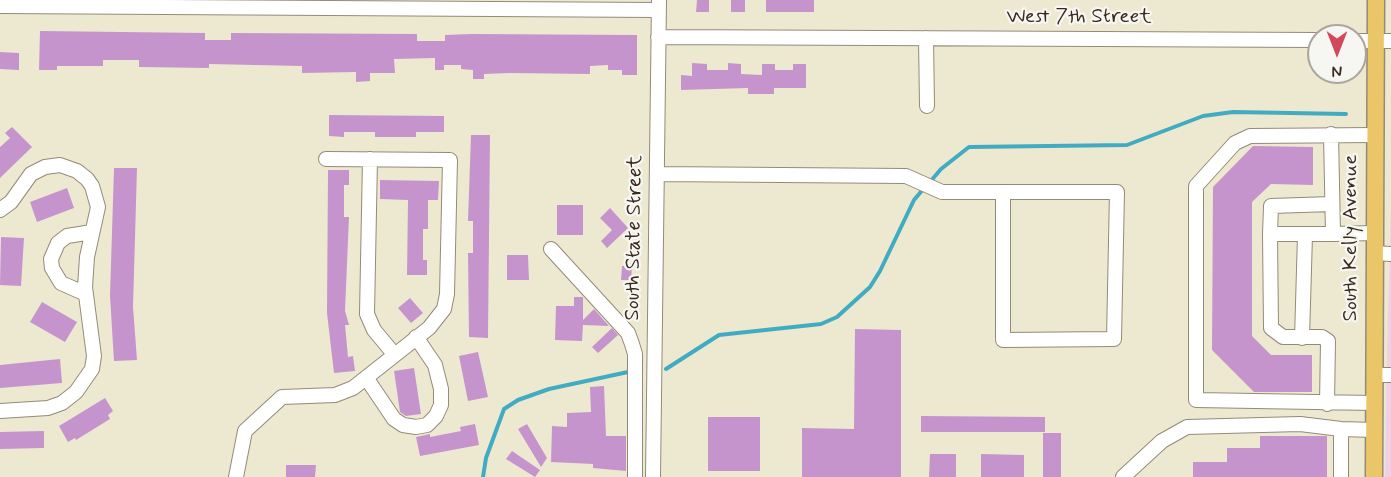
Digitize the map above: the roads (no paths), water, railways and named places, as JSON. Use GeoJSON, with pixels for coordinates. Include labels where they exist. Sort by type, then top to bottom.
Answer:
{"type":"FeatureCollection","features":[{"type":"Feature","properties":{"kind":"main road","name":"South Kelly Avenue"},"geometry":{"type":"LineString","coordinates":[[1374,477],[1374,403],[1383,375],[1383,254],[1375,233],[1375,135],[1383,41],[1376,0]]}},
{"type":"Feature","properties":{"kind":"street"},"geometry":{"type":"LineString","coordinates":[[0,6],[658,5]]}},
{"type":"Feature","properties":{"kind":"street","name":"South State Street"},"geometry":{"type":"LineString","coordinates":[[653,477],[658,5]]}},
{"type":"Feature","properties":{"kind":"street","name":"West 7th Street"},"geometry":{"type":"LineString","coordinates":[[658,38],[1307,40]]}},
{"type":"Feature","properties":{"kind":"street"},"geometry":{"type":"LineString","coordinates":[[926,38],[927,106]]}},
{"type":"Feature","properties":{"kind":"street"},"geometry":{"type":"LineString","coordinates":[[1367,41],[1383,41]]}},
{"type":"Feature","properties":{"kind":"street"},"geometry":{"type":"LineString","coordinates":[[1331,134],[1333,234]]}},
{"type":"Feature","properties":{"kind":"street"},"geometry":{"type":"LineString","coordinates":[[1374,403],[1196,400],[1196,186],[1235,143],[1250,136],[1375,135]]}},
{"type":"Feature","properties":{"kind":"street"},"geometry":{"type":"LineString","coordinates":[[236,477],[245,431],[282,398],[335,395],[353,388],[436,321],[446,302],[450,160],[326,159]]}},
{"type":"Feature","properties":{"kind":"street"},"geometry":{"type":"LineString","coordinates":[[370,159],[367,314],[374,330],[394,354]]}},
{"type":"Feature","properties":{"kind":"street"},"geometry":{"type":"LineString","coordinates":[[0,210],[11,202],[31,174],[45,167],[60,165],[77,171],[92,186],[98,207],[98,220],[92,232],[87,257],[86,294],[94,356],[92,369],[76,392],[62,403],[48,408],[0,411]]}},
{"type":"Feature","properties":{"kind":"street"},"geometry":{"type":"LineString","coordinates":[[657,174],[906,176],[942,192],[1003,192],[1117,192],[1114,339],[1003,340],[1003,192]]}},
{"type":"Feature","properties":{"kind":"street"},"geometry":{"type":"LineString","coordinates":[[1327,404],[1328,341],[1322,337],[1283,337],[1271,328],[1270,234],[1271,206],[1332,204]]}},
{"type":"Feature","properties":{"kind":"street"},"geometry":{"type":"LineString","coordinates":[[86,294],[61,283],[52,268],[51,259],[58,243],[67,236],[92,232]]}},
{"type":"Feature","properties":{"kind":"street"},"geometry":{"type":"LineString","coordinates":[[1270,234],[1375,233]]}},
{"type":"Feature","properties":{"kind":"street"},"geometry":{"type":"LineString","coordinates":[[1302,338],[1305,235]]}},
{"type":"Feature","properties":{"kind":"street"},"geometry":{"type":"LineString","coordinates":[[551,249],[628,333],[635,354],[635,477]]}},
{"type":"Feature","properties":{"kind":"street"},"geometry":{"type":"LineString","coordinates":[[367,379],[394,419],[403,425],[416,427],[427,425],[436,416],[441,405],[441,389],[435,365],[416,337]]}},
{"type":"Feature","properties":{"kind":"street"},"geometry":{"type":"LineString","coordinates":[[635,412],[654,410]]}},
{"type":"Feature","properties":{"kind":"street"},"geometry":{"type":"LineString","coordinates":[[1123,477],[1162,441],[1187,427],[1300,424],[1374,430]]}},
{"type":"Feature","properties":{"kind":"street"},"geometry":{"type":"LineString","coordinates":[[1341,429],[1341,477]]}},
{"type":"Feature","properties":{"kind":"waterway"},"geometry":{"type":"LineString","coordinates":[[930,182],[941,169],[969,147],[1127,145],[1203,116],[1233,112],[1346,114]]}},
{"type":"Feature","properties":{"kind":"waterway"},"geometry":{"type":"LineString","coordinates":[[666,369],[719,335],[821,324],[837,317],[870,287],[914,200],[925,187]]}},
{"type":"Feature","properties":{"kind":"waterway"},"geometry":{"type":"LineString","coordinates":[[483,477],[486,458],[504,409],[518,400],[549,389],[628,372]]}}]}
